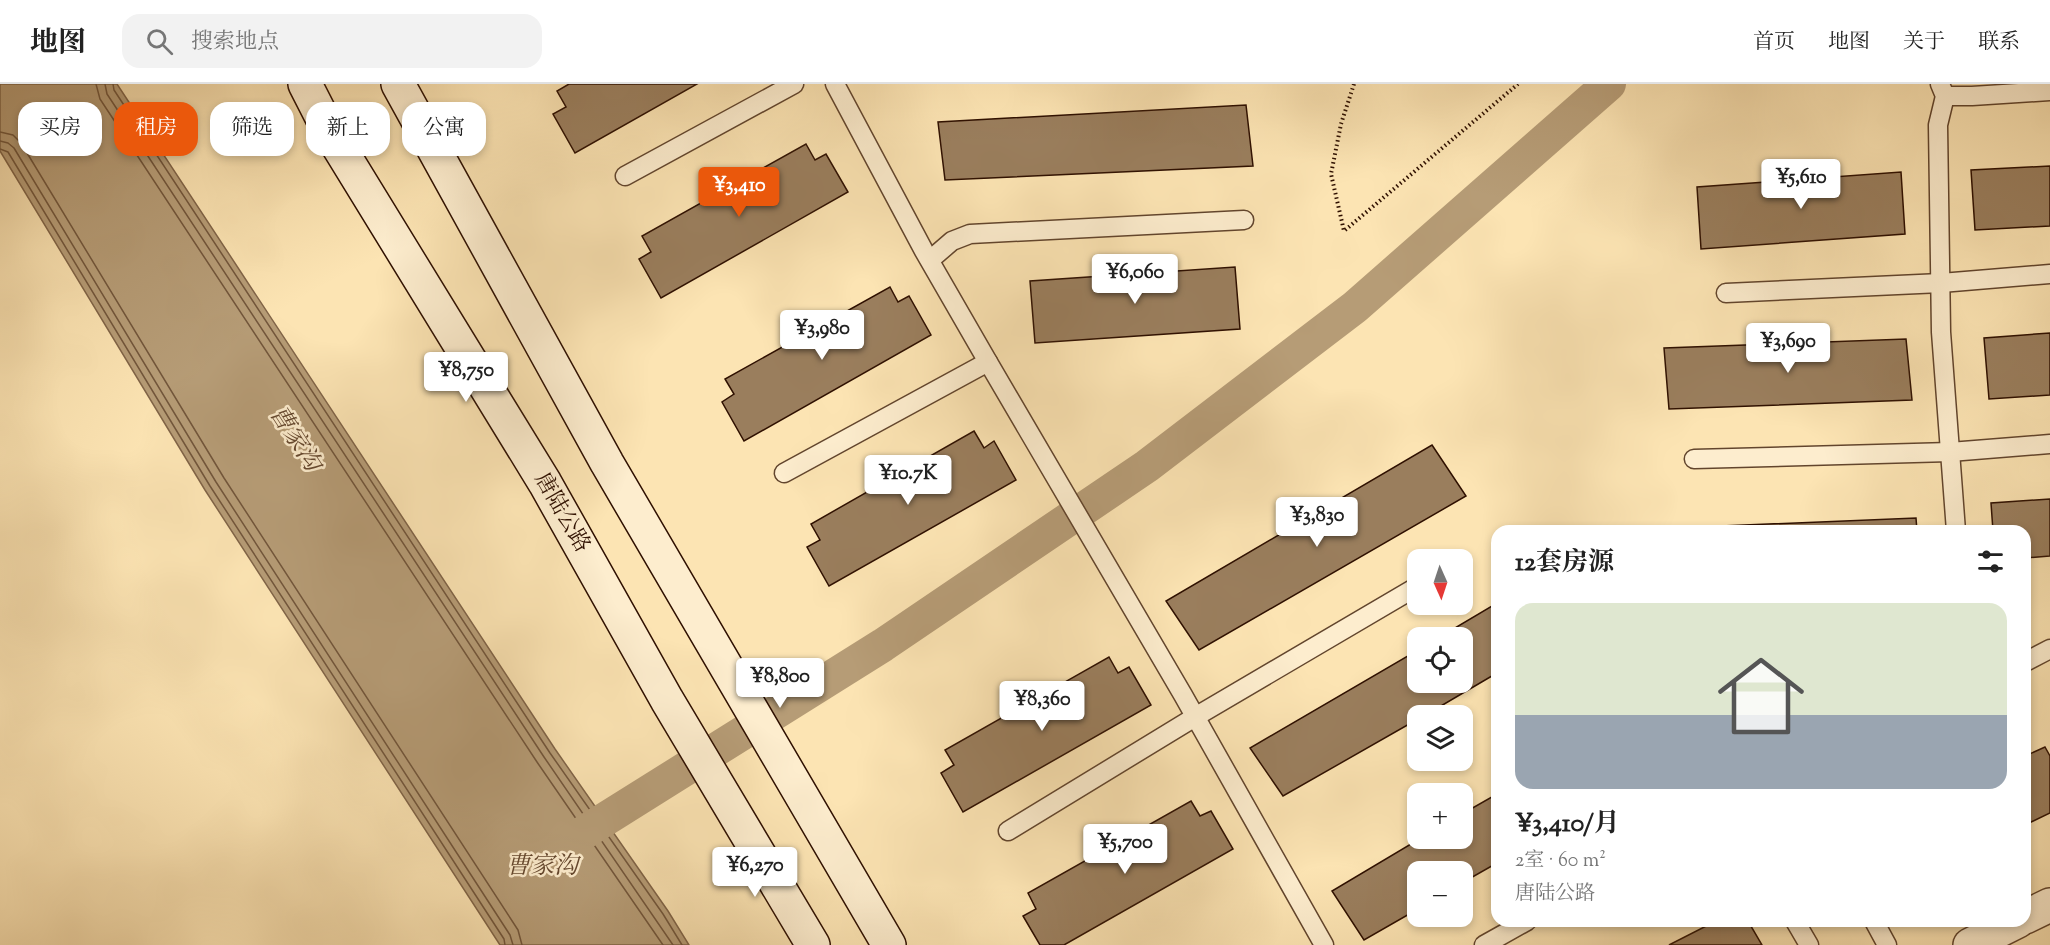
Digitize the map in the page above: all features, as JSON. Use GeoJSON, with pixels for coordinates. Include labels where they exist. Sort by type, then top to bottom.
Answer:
{"type":"FeatureCollection","features":[{"type":"Feature","properties":{"kind":"main road","name":"唐陆公路"},"geometry":{"type":"LineString","coordinates":[[305,84],[329,131],[545,483],[667,700],[813,945]]}},
{"type":"Feature","properties":{"kind":"main road"},"geometry":{"type":"LineString","coordinates":[[398,84],[607,463],[889,945]]}},
{"type":"Feature","properties":{"kind":"main road"},"geometry":{"type":"LineString","coordinates":[[2031,914],[2050,905]]}},
{"type":"Feature","properties":{"kind":"main road"},"geometry":{"type":"LineString","coordinates":[[1970,945],[2006,927]]}},
{"type":"Feature","properties":{"kind":"lane"},"geometry":{"type":"LineString","coordinates":[[625,176],[794,84]]}},
{"type":"Feature","properties":{"kind":"lane"},"geometry":{"type":"LineString","coordinates":[[835,84],[1028,434],[1195,717],[1324,945]]}},
{"type":"Feature","properties":{"kind":"lane"},"geometry":{"type":"LineString","coordinates":[[1956,525],[1941,332],[1938,125],[1943,90],[1972,96],[2050,91]]}},
{"type":"Feature","properties":{"kind":"lane"},"geometry":{"type":"LineString","coordinates":[[930,260],[952,241],[970,234],[1244,220]]}},
{"type":"Feature","properties":{"kind":"lane"},"geometry":{"type":"LineString","coordinates":[[1726,293],[1941,283],[2050,274]]}},
{"type":"Feature","properties":{"kind":"lane"},"geometry":{"type":"LineString","coordinates":[[783,473],[988,362]]}},
{"type":"Feature","properties":{"kind":"lane"},"geometry":{"type":"LineString","coordinates":[[1694,459],[1950,452],[2050,444]]}},
{"type":"Feature","properties":{"kind":"lane"},"geometry":{"type":"LineString","coordinates":[[1008,831],[1195,717],[1407,592]]}},
{"type":"Feature","properties":{"kind":"lane"},"geometry":{"type":"LineString","coordinates":[[2031,659],[2050,649]]}},
{"type":"Feature","properties":{"kind":"lane"},"geometry":{"type":"LineString","coordinates":[[1484,945],[1516,927]]}},
{"type":"Feature","properties":{"kind":"lane"},"geometry":{"type":"LineString","coordinates":[[1798,927],[1809,945]]}},
{"type":"Feature","properties":{"kind":"lane"},"geometry":{"type":"LineString","coordinates":[[1877,927],[1887,945]]}},
{"type":"Feature","properties":{"kind":"path"},"geometry":{"type":"LineString","coordinates":[[1354,84],[1341,124],[1331,174],[1344,231],[1518,84]]}},
{"type":"Feature","properties":{"kind":"water","name":"曹家沟"},"geometry":{"type":"Polygon","coordinates":[[[0,84],[117,84],[129,102],[114,102],[114,156],[164,156],[555,749],[668,911],[689,945],[500,945],[205,490],[0,151],[0,84]]]}},
{"type":"Feature","properties":{"kind":"building"},"geometry":{"type":"Polygon","coordinates":[[[569,84],[697,84],[575,153],[553,114],[566,107],[557,91],[569,84]]]}},
{"type":"Feature","properties":{"kind":"building"},"geometry":{"type":"Polygon","coordinates":[[[1246,105],[1253,166],[945,180],[938,122],[1246,105]]]}},
{"type":"Feature","properties":{"kind":"building"},"geometry":{"type":"Polygon","coordinates":[[[806,144],[815,160],[826,154],[848,192],[661,298],[639,259],[651,252],[642,236],[806,144]]]}},
{"type":"Feature","properties":{"kind":"building"},"geometry":{"type":"Polygon","coordinates":[[[2050,166],[2050,226],[1975,230],[1971,170],[2050,166]]]}},
{"type":"Feature","properties":{"kind":"building"},"geometry":{"type":"Polygon","coordinates":[[[1901,172],[1905,234],[1701,249],[1697,187],[1901,172]]]}},
{"type":"Feature","properties":{"kind":"building"},"geometry":{"type":"Polygon","coordinates":[[[1235,267],[1240,329],[1035,343],[1030,281],[1235,267]]]}},
{"type":"Feature","properties":{"kind":"building"},"geometry":{"type":"Polygon","coordinates":[[[890,287],[898,302],[909,296],[931,335],[744,441],[722,402],[734,394],[725,379],[890,287]]]}},
{"type":"Feature","properties":{"kind":"building"},"geometry":{"type":"Polygon","coordinates":[[[2050,333],[2050,395],[1989,399],[1984,338],[2050,333]]]}},
{"type":"Feature","properties":{"kind":"building"},"geometry":{"type":"Polygon","coordinates":[[[1906,339],[1912,400],[1669,409],[1664,348],[1906,339]]]}},
{"type":"Feature","properties":{"kind":"building"},"geometry":{"type":"Polygon","coordinates":[[[974,431],[984,448],[994,441],[1016,480],[829,586],[807,547],[820,540],[811,524],[974,431]]]}},
{"type":"Feature","properties":{"kind":"building"},"geometry":{"type":"Polygon","coordinates":[[[1432,445],[1466,496],[1199,650],[1166,601],[1432,445]]]}},
{"type":"Feature","properties":{"kind":"building"},"geometry":{"type":"Polygon","coordinates":[[[2050,499],[2050,556],[2031,558],[2031,525],[1993,525],[1991,503],[2050,499]]]}},
{"type":"Feature","properties":{"kind":"building"},"geometry":{"type":"Polygon","coordinates":[[[1916,518],[1917,525],[1747,525],[1916,518]]]}},
{"type":"Feature","properties":{"kind":"building"},"geometry":{"type":"Polygon","coordinates":[[[1491,607],[1491,677],[1473,687],[1473,627],[1457,627],[1491,607]]]}},
{"type":"Feature","properties":{"kind":"building"},"geometry":{"type":"Polygon","coordinates":[[[1407,656],[1407,693],[1463,693],[1443,705],[1407,705],[1407,725],[1283,796],[1250,748],[1407,656]]]}},
{"type":"Feature","properties":{"kind":"building"},"geometry":{"type":"Polygon","coordinates":[[[1109,657],[1118,673],[1129,667],[1151,705],[963,812],[941,773],[954,765],[945,750],[1109,657]]]}},
{"type":"Feature","properties":{"kind":"building"},"geometry":{"type":"Polygon","coordinates":[[[2045,747],[2050,756],[2050,813],[2031,822],[2031,753],[2045,747]]]}},
{"type":"Feature","properties":{"kind":"building"},"geometry":{"type":"Polygon","coordinates":[[[1491,797],[1491,866],[1473,877],[1473,861],[1407,861],[1407,915],[1364,940],[1332,891],[1407,846],[1407,849],[1473,849],[1473,808],[1491,797]]]}},
{"type":"Feature","properties":{"kind":"building"},"geometry":{"type":"Polygon","coordinates":[[[1191,801],[1200,816],[1211,811],[1233,849],[1064,945],[1040,945],[1023,916],[1036,909],[1028,893],[1191,801]]]}},
{"type":"Feature","properties":{"kind":"building"},"geometry":{"type":"Polygon","coordinates":[[[1704,927],[1752,927],[1762,945],[1669,945],[1704,927]]]}},
{"type":"Feature","properties":{"kind":"waterway"},"geometry":{"type":"LineString","coordinates":[[564,845],[883,645],[1147,466],[1355,307],[1609,84]]}}]}
